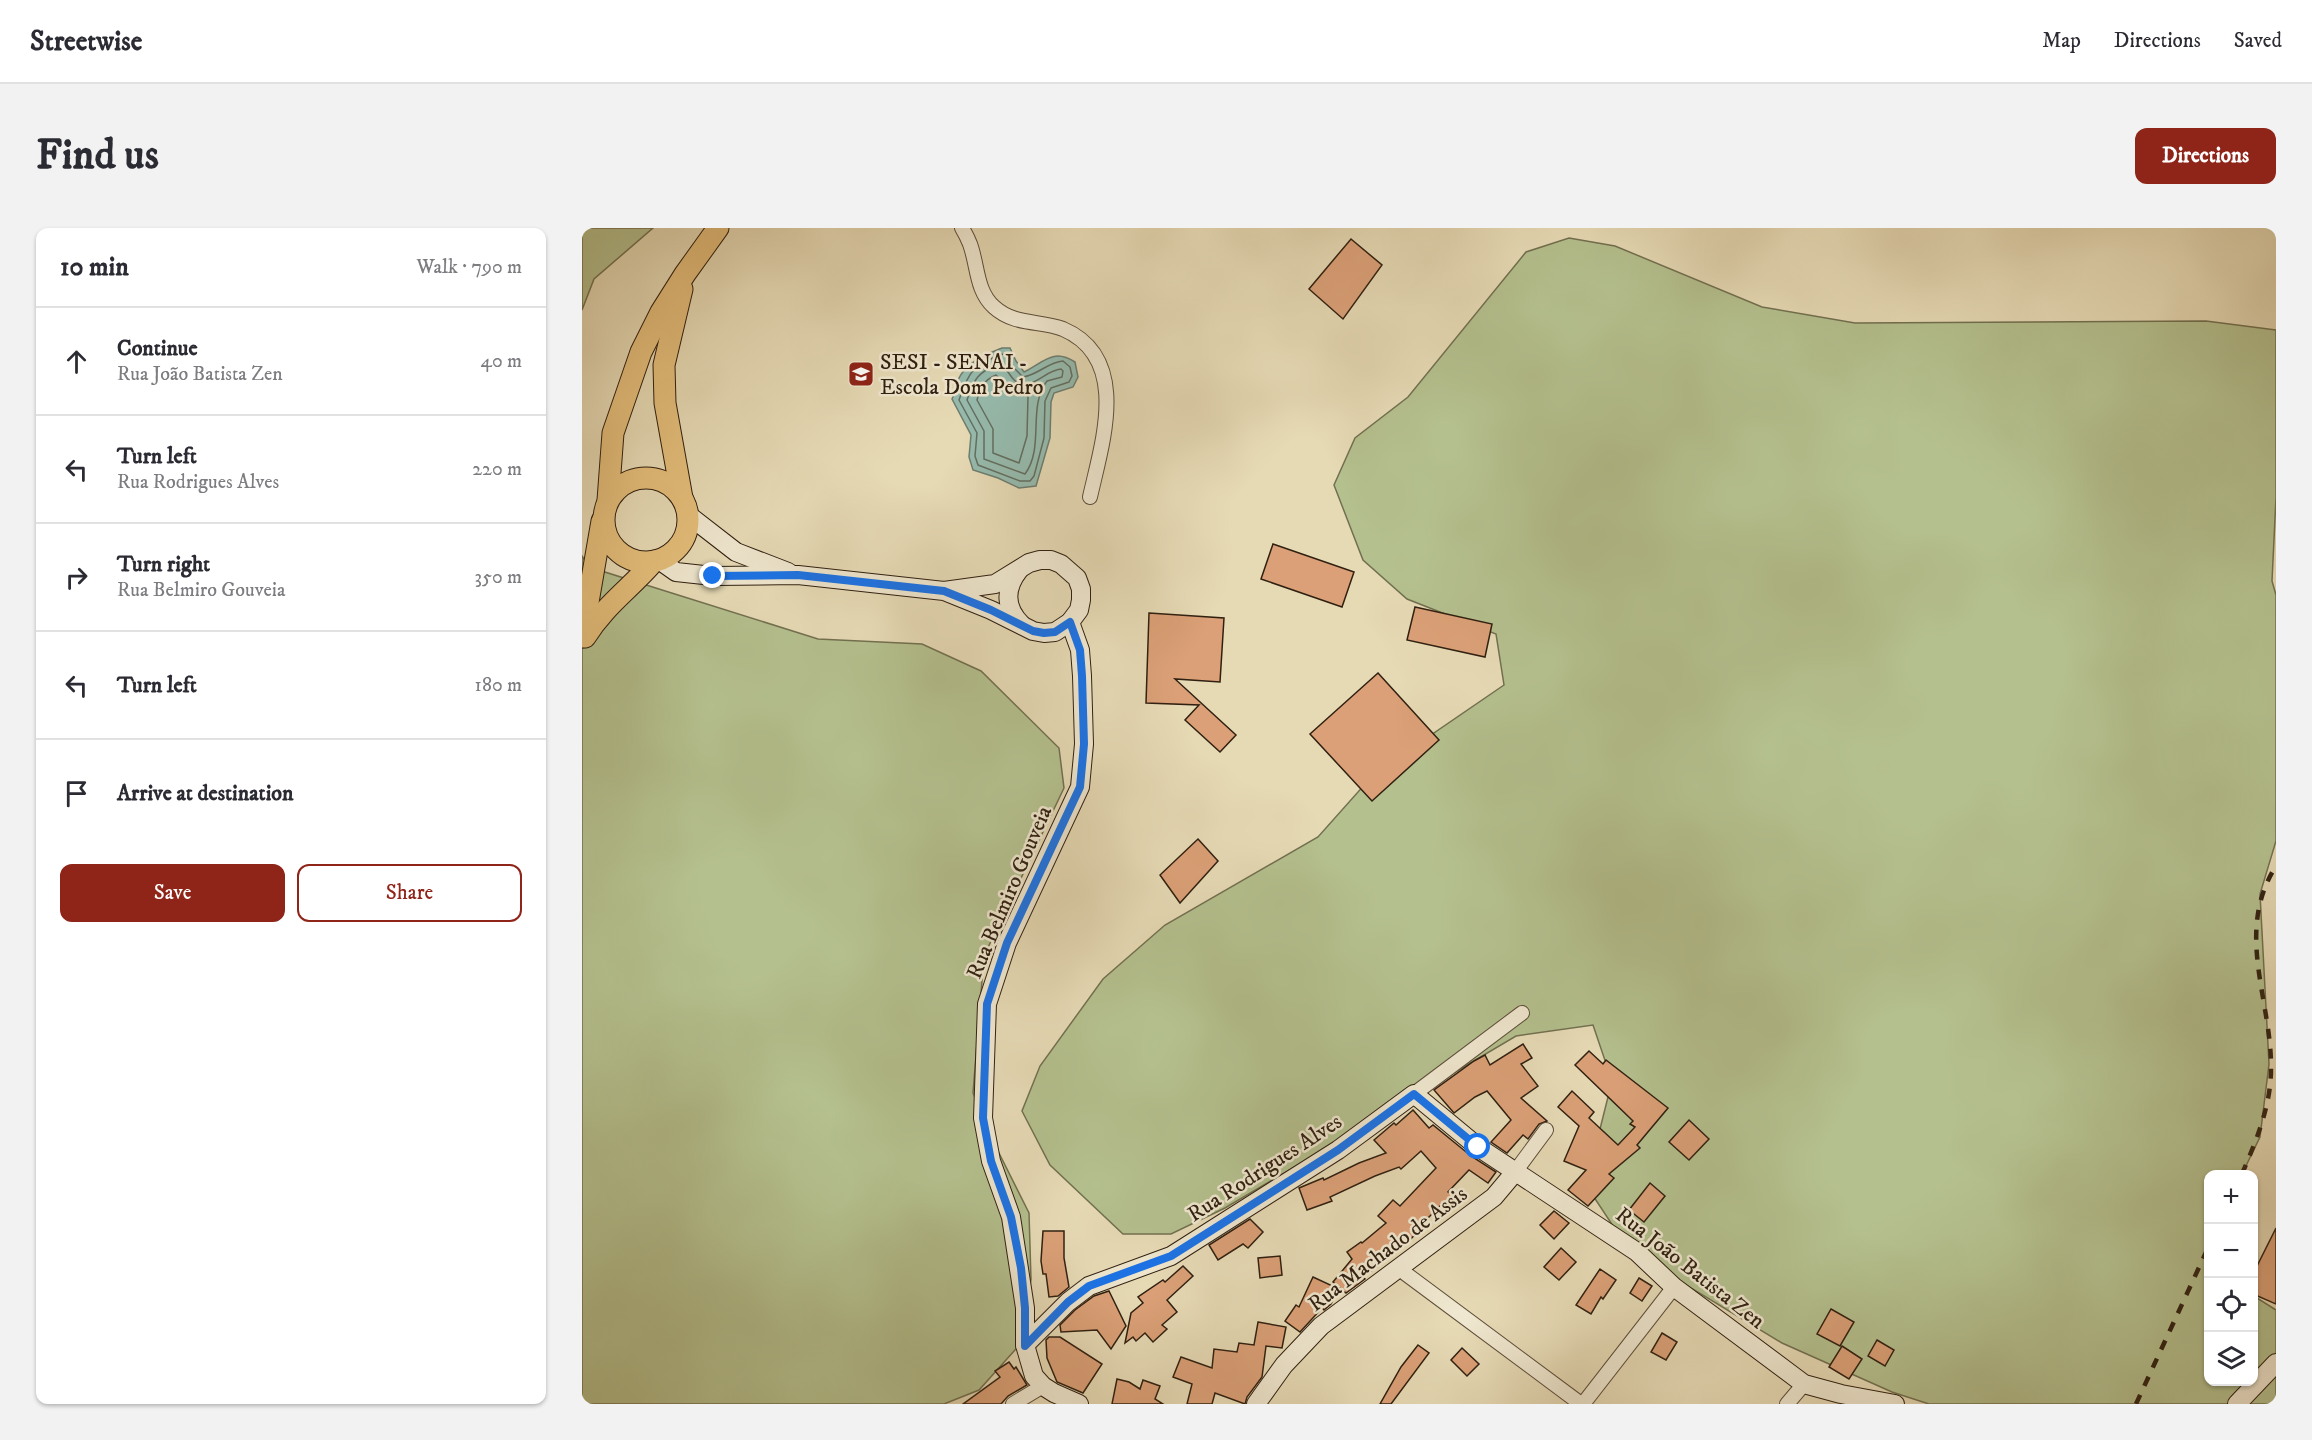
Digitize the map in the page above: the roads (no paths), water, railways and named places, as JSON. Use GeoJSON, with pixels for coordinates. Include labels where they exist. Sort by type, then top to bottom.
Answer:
{"type":"FeatureCollection","features":[{"type":"Feature","properties":{"kind":"main road"},"geometry":{"type":"LineString","coordinates":[[657,560],[638,561],[623,555],[612,544],[604,530],[613,433],[641,352],[661,312],[718,228]]}},
{"type":"Feature","properties":{"kind":"main road"},"geometry":{"type":"LineString","coordinates":[[582,643],[595,621],[616,597],[657,560],[672,553],[681,542],[687,528],[685,506],[665,403],[664,365],[685,274]]}},
{"type":"Feature","properties":{"kind":"main road"},"geometry":{"type":"LineString","coordinates":[[582,637],[606,507],[620,486],[636,478],[654,478],[670,485],[685,506]]}},
{"type":"Feature","properties":{"kind":"street"},"geometry":{"type":"LineString","coordinates":[[962,228],[970,244],[982,293],[995,308],[1021,322],[1062,329],[1087,345],[1101,365],[1108,399],[1104,436],[1090,496]]}},
{"type":"Feature","properties":{"kind":"street"},"geometry":{"type":"LineString","coordinates":[[685,506],[736,552],[798,575]]}},
{"type":"Feature","properties":{"kind":"street"},"geometry":{"type":"LineString","coordinates":[[657,560],[676,572],[713,576],[798,575],[944,591],[995,584],[1029,563],[1040,560],[1061,564],[1070,570],[1081,589],[1081,600],[1079,610],[1070,622],[1055,632],[1044,633],[1023,627],[991,610],[944,591]]}},
{"type":"Feature","properties":{"kind":"street"},"geometry":{"type":"LineString","coordinates":[[1020,569],[1009,588],[1008,599],[1016,619],[1023,627]]}},
{"type":"Feature","properties":{"kind":"street","name":"Rua Belmiro Gouveia"},"geometry":{"type":"LineString","coordinates":[[1043,1386],[1034,1376],[1025,1346],[1025,1308],[1021,1268],[1011,1217],[991,1161],[983,1118],[987,1004],[1007,943],[1080,787],[1084,744],[1082,676],[1080,650],[1070,622]]}},
{"type":"Feature","properties":{"kind":"street","name":"Rua Rodrigues Alves"},"geometry":{"type":"LineString","coordinates":[[1025,1346],[1068,1302],[1089,1286],[1171,1256],[1338,1150],[1522,1013]]}},
{"type":"Feature","properties":{"kind":"street","name":"Rua João Batista Zen"},"geometry":{"type":"LineString","coordinates":[[1414,1094],[1478,1147],[1637,1252],[1674,1287],[1804,1384],[1841,1394],[1895,1404]]}},
{"type":"Feature","properties":{"kind":"street","name":"Rua Machado de Assis"},"geometry":{"type":"LineString","coordinates":[[1256,1404],[1284,1365],[1321,1326],[1494,1197],[1546,1130]]}},
{"type":"Feature","properties":{"kind":"street"},"geometry":{"type":"LineString","coordinates":[[1398,1268],[1582,1404],[1674,1287]]}},
{"type":"Feature","properties":{"kind":"street"},"geometry":{"type":"LineString","coordinates":[[2237,1404],[2276,1363]]}},
{"type":"Feature","properties":{"kind":"street"},"geometry":{"type":"LineString","coordinates":[[1787,1404],[1804,1384]]}},
{"type":"Feature","properties":{"kind":"street"},"geometry":{"type":"LineString","coordinates":[[1013,1404],[1043,1386],[1079,1404]]}},
{"type":"Feature","properties":{"kind":"water"},"geometry":{"type":"Polygon","coordinates":[[[1002,348],[1010,348],[1024,372],[1054,356],[1061,356],[1075,362],[1078,377],[1073,387],[1054,393],[1051,402],[1050,438],[1036,486],[1019,488],[973,470],[969,457],[971,435],[952,399],[958,380],[966,368],[989,353],[1002,348]]]}},
{"type":"Feature","properties":{"kind":"railway"},"geometry":{"type":"LineString","coordinates":[[2244,1170],[2262,1123],[2270,1083],[2270,1043],[2256,941],[2258,916],[2264,891],[2276,866]]}},
{"type":"Feature","properties":{"kind":"railway"},"geometry":{"type":"LineString","coordinates":[[2136,1404],[2204,1257]]}},
{"type":"Feature","properties":{"kind":"place","name":"SESI - SENAI - Escola Dom Pedro"},"geometry":{"type":"Point","coordinates":[861,374]}}]}
